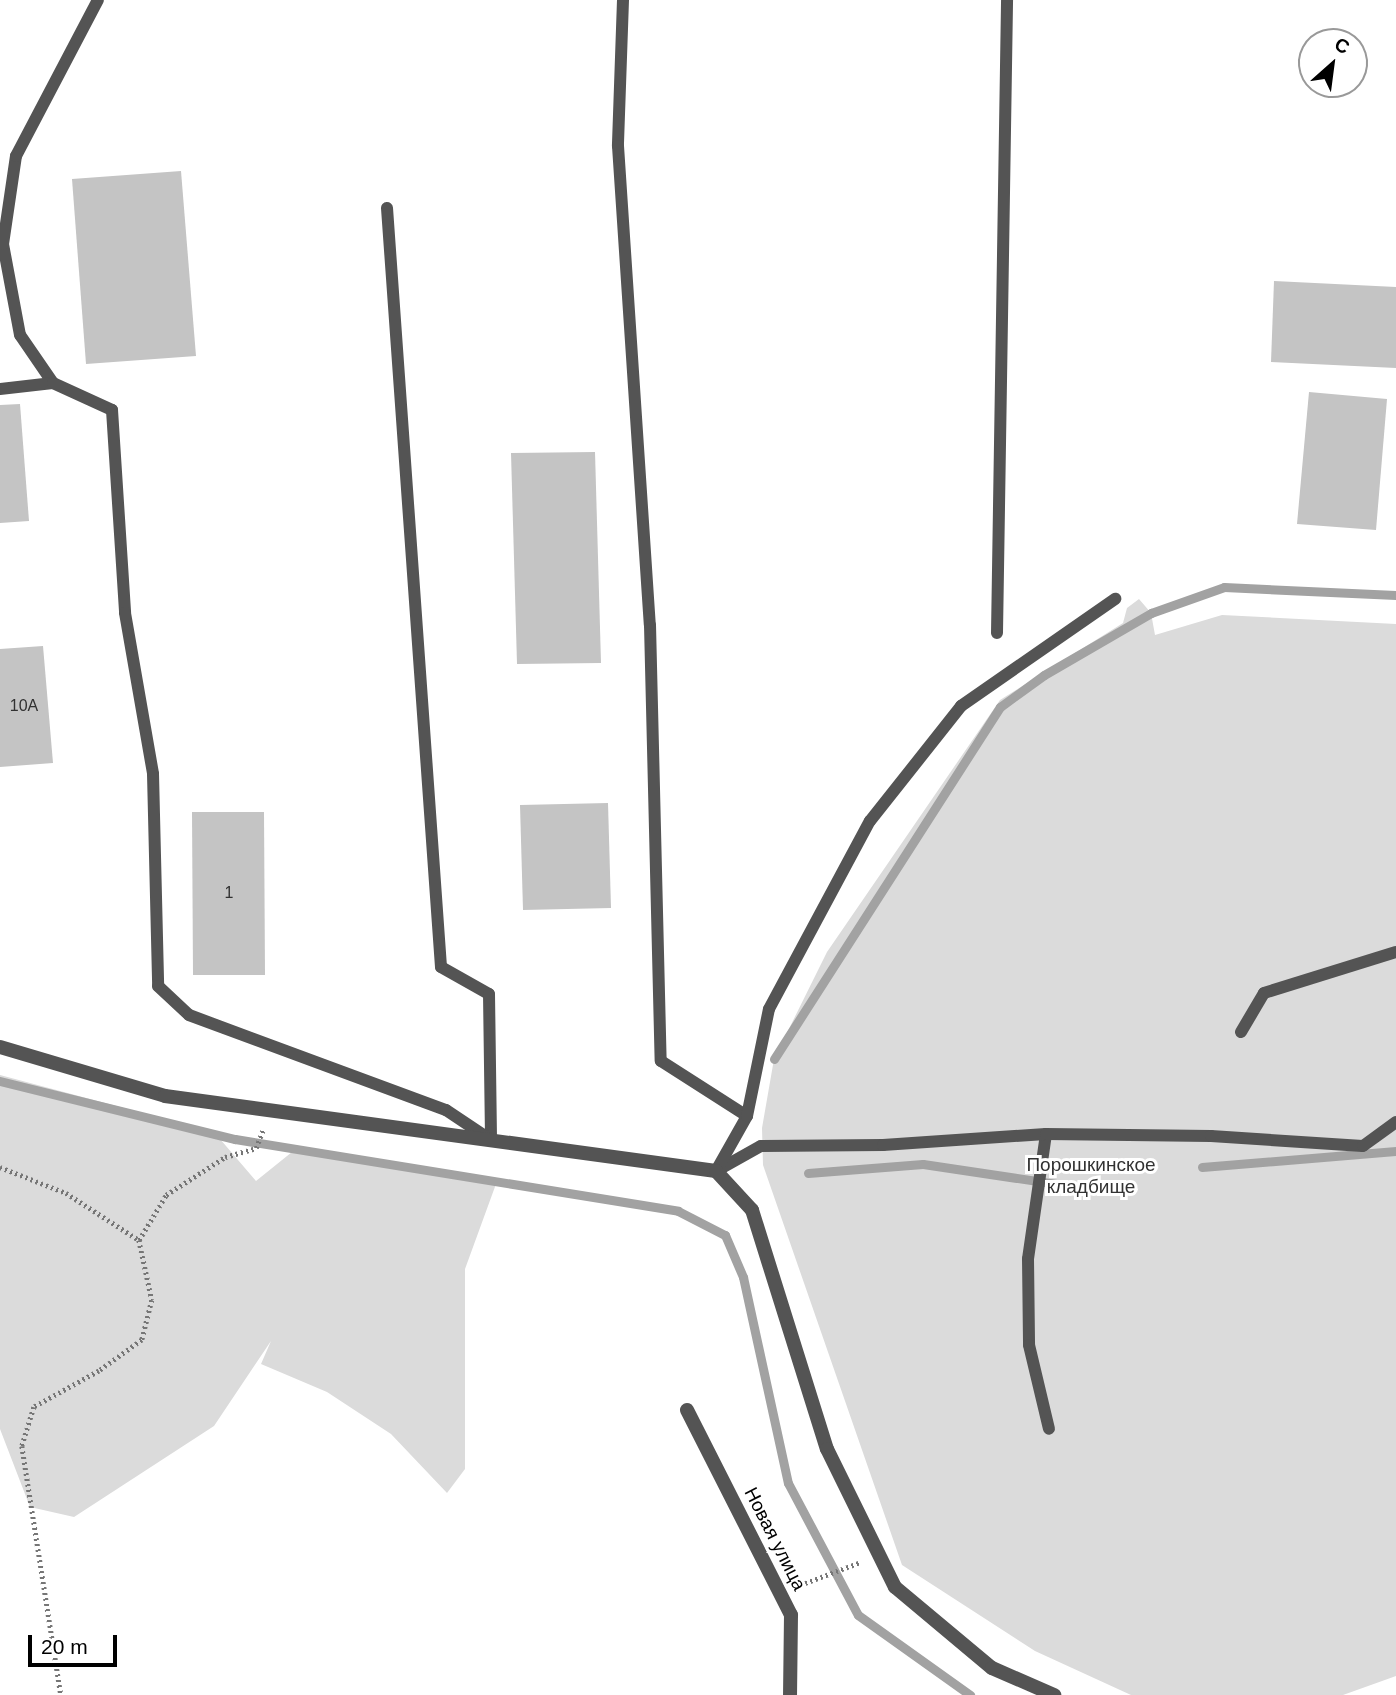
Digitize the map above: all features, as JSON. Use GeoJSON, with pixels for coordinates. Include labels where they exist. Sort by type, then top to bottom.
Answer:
{"type":"FeatureCollection","features":[{"type":"Feature","properties":{"kind":"street"},"geometry":{"type":"LineString","coordinates":[[0,1047],[165,1096],[716,1171],[752,1210],[827,1449],[895,1587],[992,1668],[1054,1695]]}},
{"type":"Feature","properties":{"kind":"street","name":"Новая улица"},"geometry":{"type":"LineString","coordinates":[[687,1410],[791,1615],[790,1695]]}},
{"type":"Feature","properties":{"kind":"lane"},"geometry":{"type":"LineString","coordinates":[[53,383],[20,335],[3,244],[16,156],[98,0]]}},
{"type":"Feature","properties":{"kind":"lane"},"geometry":{"type":"LineString","coordinates":[[623,0],[618,146],[650,625],[661,1061],[747,1116]]}},
{"type":"Feature","properties":{"kind":"lane"},"geometry":{"type":"LineString","coordinates":[[997,633],[1007,0]]}},
{"type":"Feature","properties":{"kind":"lane"},"geometry":{"type":"LineString","coordinates":[[387,208],[441,967],[489,995],[491,1140]]}},
{"type":"Feature","properties":{"kind":"lane"},"geometry":{"type":"LineString","coordinates":[[0,389],[53,383],[113,410],[125,612],[153,774],[158,986],[189,1015],[446,1110],[491,1140]]}},
{"type":"Feature","properties":{"kind":"lane"},"geometry":{"type":"LineString","coordinates":[[716,1171],[747,1116],[769,1009],[870,821],[961,706],[1115,599]]}},
{"type":"Feature","properties":{"kind":"lane"},"geometry":{"type":"LineString","coordinates":[[1241,1032],[1264,993],[1396,952]]}},
{"type":"Feature","properties":{"kind":"lane"},"geometry":{"type":"LineString","coordinates":[[716,1171],[761,1146],[883,1145],[1046,1135],[1211,1136],[1363,1146],[1396,1122]]}},
{"type":"Feature","properties":{"kind":"lane"},"geometry":{"type":"LineString","coordinates":[[1046,1135],[1028,1259],[1029,1345],[1049,1429]]}},
{"type":"Feature","properties":{"kind":"path"},"geometry":{"type":"LineString","coordinates":[[61,1695],[22,1446],[34,1407],[99,1371],[142,1340],[152,1300],[139,1240],[166,1195],[225,1157],[257,1148],[270,1112]]}},
{"type":"Feature","properties":{"kind":"path"},"geometry":{"type":"LineString","coordinates":[[0,1167],[66,1192],[139,1240]]}},
{"type":"Feature","properties":{"kind":"path"},"geometry":{"type":"LineString","coordinates":[[821,1577],[850,1566]]}},
{"type":"Feature","properties":{"kind":"green space","name":"Порошкинское кладбище"},"geometry":{"type":"Polygon","coordinates":[[[1139,599],[1151,613],[1155,635],[1222,615],[1396,624],[1396,1676],[1343,1695],[1131,1695],[1035,1651],[902,1565],[763,1165],[762,1128],[774,1059],[827,952],[1000,700],[1123,623],[1127,608],[1139,599]]]}},
{"type":"Feature","properties":{"kind":"green space"},"geometry":{"type":"Polygon","coordinates":[[[0,1075],[214,1132],[256,1181],[292,1152],[496,1184],[465,1269],[465,1469],[447,1493],[391,1434],[327,1392],[261,1364],[271,1341],[214,1426],[74,1517],[30,1507],[0,1429],[0,1075]]]}},
{"type":"Feature","properties":{"kind":"building"},"geometry":{"type":"Polygon","coordinates":[[[181,171],[196,356],[86,364],[72,179],[181,171]]]}},
{"type":"Feature","properties":{"kind":"building"},"geometry":{"type":"Polygon","coordinates":[[[1274,281],[1396,287],[1396,368],[1271,362],[1274,281]]]}},
{"type":"Feature","properties":{"kind":"building"},"geometry":{"type":"Polygon","coordinates":[[[1309,392],[1387,399],[1376,530],[1297,524],[1309,392]]]}},
{"type":"Feature","properties":{"kind":"building"},"geometry":{"type":"Polygon","coordinates":[[[20,404],[29,521],[0,523],[0,405],[20,404]]]}},
{"type":"Feature","properties":{"kind":"building"},"geometry":{"type":"Polygon","coordinates":[[[595,452],[601,663],[517,664],[511,453],[595,452]]]}},
{"type":"Feature","properties":{"kind":"building"},"geometry":{"type":"Polygon","coordinates":[[[43,646],[53,763],[0,767],[0,649],[43,646]]]}},
{"type":"Feature","properties":{"kind":"building"},"geometry":{"type":"Polygon","coordinates":[[[608,803],[611,908],[523,910],[520,805],[608,803]]]}},
{"type":"Feature","properties":{"kind":"building"},"geometry":{"type":"Polygon","coordinates":[[[192,812],[264,812],[265,975],[193,975],[192,812]]]}},
{"type":"Feature","properties":{"kind":"waterway"},"geometry":{"type":"LineString","coordinates":[[774,1059],[1000,707],[1044,675],[1151,613],[1224,587],[1396,595]]}},
{"type":"Feature","properties":{"kind":"waterway"},"geometry":{"type":"LineString","coordinates":[[0,1081],[235,1139],[678,1211],[725,1235],[743,1277],[788,1483],[858,1615],[970,1695]]}},
{"type":"Feature","properties":{"kind":"waterway"},"geometry":{"type":"LineString","coordinates":[[1202,1167],[1396,1151]]}},
{"type":"Feature","properties":{"kind":"waterway"},"geometry":{"type":"LineString","coordinates":[[808,1173],[923,1164],[1064,1185]]}}]}
